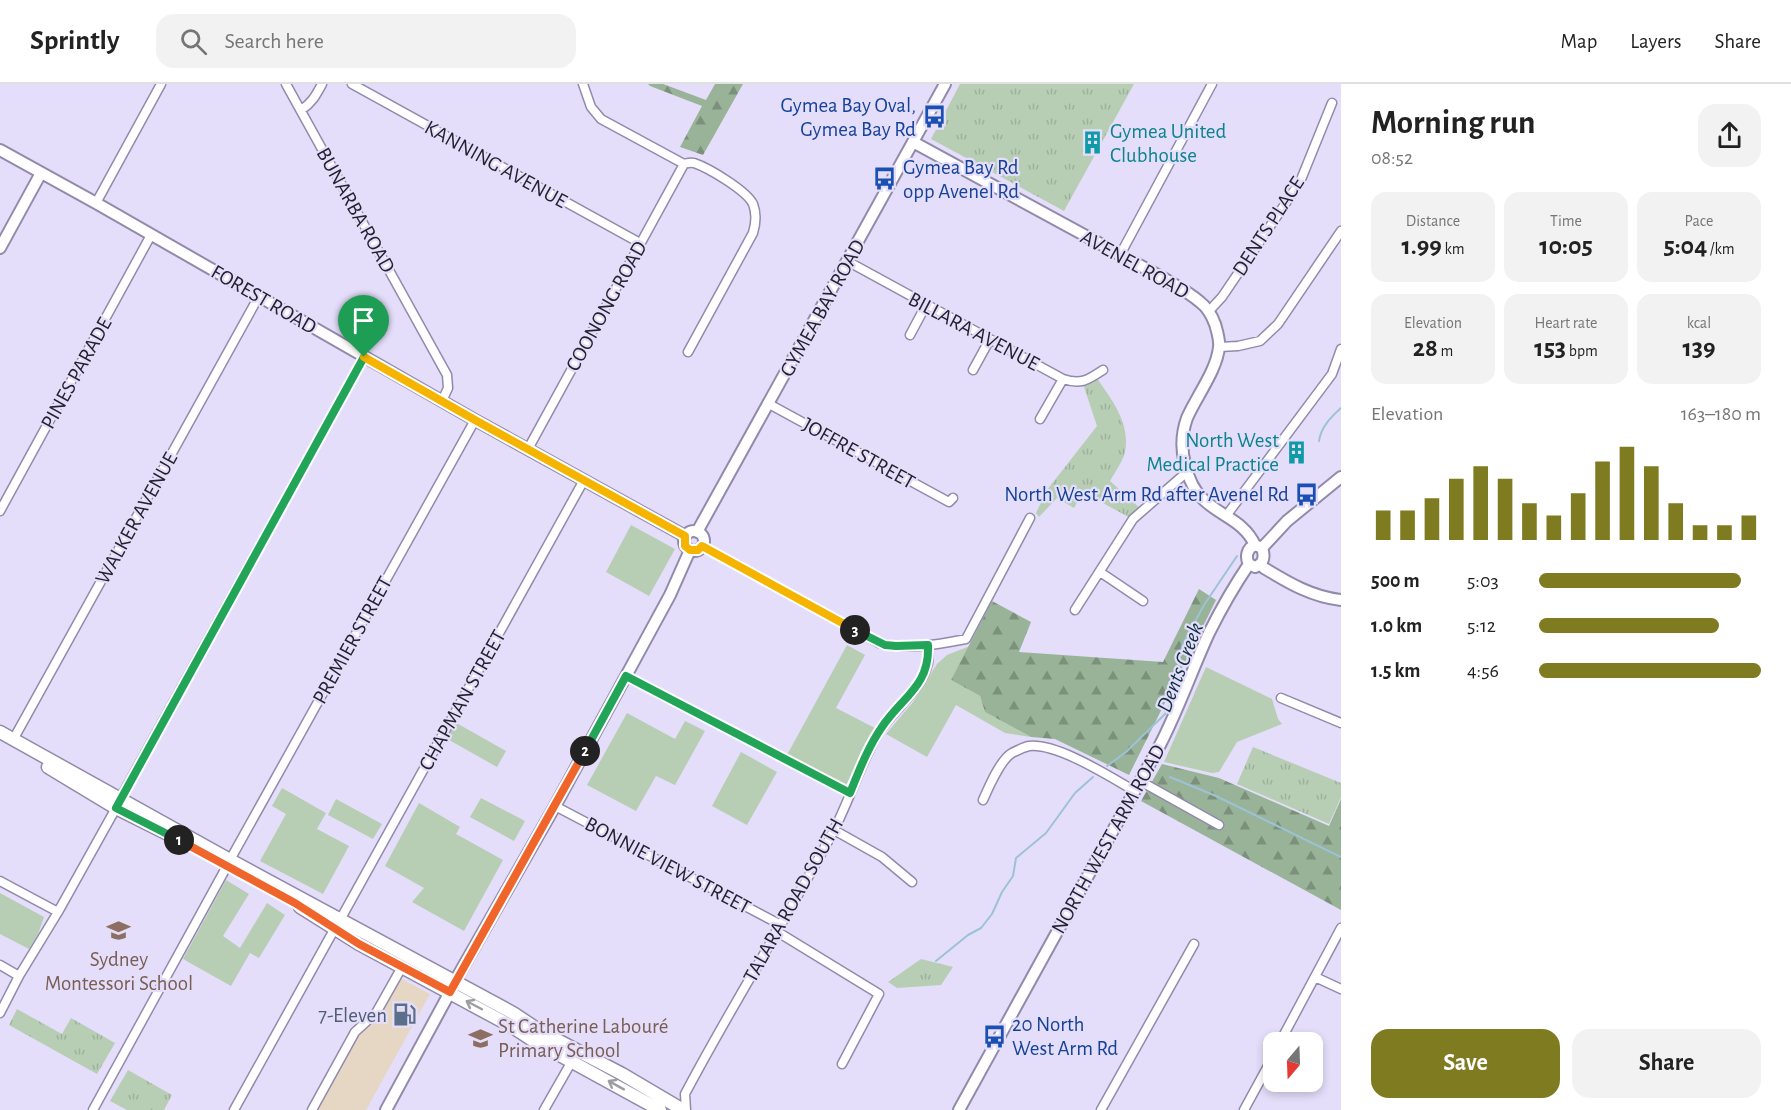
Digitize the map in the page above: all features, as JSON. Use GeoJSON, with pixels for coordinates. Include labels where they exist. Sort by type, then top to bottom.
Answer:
{"type":"FeatureCollection","features":[{"type":"Feature","properties":{"kind":"main road"},"geometry":{"type":"LineString","coordinates":[[0,732],[118,803],[150,827],[228,863],[295,903],[453,987],[661,1104],[685,1110]]}},
{"type":"Feature","properties":{"kind":"main road"},"geometry":{"type":"LineString","coordinates":[[0,740],[34,758],[79,787],[118,803]]}},
{"type":"Feature","properties":{"kind":"main road"},"geometry":{"type":"LineString","coordinates":[[337,924],[359,944],[402,967],[453,987]]}},
{"type":"Feature","properties":{"kind":"main road"},"geometry":{"type":"LineString","coordinates":[[574,1056],[622,1074],[661,1104]]}},
{"type":"Feature","properties":{"kind":"main road"},"geometry":{"type":"LineString","coordinates":[[622,1074],[647,1095],[672,1110]]}},
{"type":"Feature","properties":{"kind":"street"},"geometry":{"type":"LineString","coordinates":[[96,202],[161,84]]}},
{"type":"Feature","properties":{"kind":"street","name":"BUNARBA ROAD"},"geometry":{"type":"LineString","coordinates":[[286,84],[447,375],[447,388],[442,401]]}},
{"type":"Feature","properties":{"kind":"street"},"geometry":{"type":"LineString","coordinates":[[301,110],[314,99],[322,84]]}},
{"type":"Feature","properties":{"kind":"street","name":"KANNING AVENUE"},"geometry":{"type":"LineString","coordinates":[[352,84],[640,243]]}},
{"type":"Feature","properties":{"kind":"street"},"geometry":{"type":"LineString","coordinates":[[583,84],[591,107],[601,119],[684,164],[694,163],[736,186],[751,200],[754,207],[756,219],[753,233],[688,352]]}},
{"type":"Feature","properties":{"kind":"street","name":"GYMEA BAY ROAD"},"geometry":{"type":"LineString","coordinates":[[698,532],[945,84]]}},
{"type":"Feature","properties":{"kind":"street"},"geometry":{"type":"LineString","coordinates":[[1120,255],[1212,84]]}},
{"type":"Feature","properties":{"kind":"street","name":"DENTS PLACE"},"geometry":{"type":"LineString","coordinates":[[1209,311],[1222,297],[1300,182],[1332,103]]}},
{"type":"Feature","properties":{"kind":"street","name":"AVENEL ROAD"},"geometry":{"type":"LineString","coordinates":[[913,142],[1165,279],[1200,302],[1209,311],[1217,331],[1219,347]]}},
{"type":"Feature","properties":{"kind":"street","name":"FOREST ROAD"},"geometry":{"type":"LineString","coordinates":[[0,150],[96,202],[151,236],[475,420],[685,536]]}},
{"type":"Feature","properties":{"kind":"street","name":"COONONG ROAD"},"geometry":{"type":"LineString","coordinates":[[528,449],[684,164]]}},
{"type":"Feature","properties":{"kind":"street"},"geometry":{"type":"LineString","coordinates":[[0,248],[41,173]]}},
{"type":"Feature","properties":{"kind":"street"},"geometry":{"type":"LineString","coordinates":[[1255,564],[1264,558],[1250,535],[1242,526],[1202,498],[1191,483],[1183,450],[1182,439],[1185,426],[1219,347],[1260,341],[1278,324],[1341,231]]}},
{"type":"Feature","properties":{"kind":"street","name":"PINES PARADE"},"geometry":{"type":"LineString","coordinates":[[0,511],[151,236]]}},
{"type":"Feature","properties":{"kind":"street","name":"BILLARA AVENUE"},"geometry":{"type":"LineString","coordinates":[[848,261],[1063,379],[1078,382],[1087,380],[1103,370]]}},
{"type":"Feature","properties":{"kind":"street","name":"WALKER AVENUE"},"geometry":{"type":"LineString","coordinates":[[14,740],[259,296]]}},
{"type":"Feature","properties":{"kind":"street"},"geometry":{"type":"LineString","coordinates":[[910,335],[926,305]]}},
{"type":"Feature","properties":{"kind":"street"},"geometry":{"type":"LineString","coordinates":[[973,370],[990,339]]}},
{"type":"Feature","properties":{"kind":"street"},"geometry":{"type":"LineString","coordinates":[[1226,516],[1332,374],[1341,350]]}},
{"type":"Feature","properties":{"kind":"street"},"geometry":{"type":"LineString","coordinates":[[0,1013],[364,357]]}},
{"type":"Feature","properties":{"kind":"street"},"geometry":{"type":"LineString","coordinates":[[1040,419],[1063,379]]}},
{"type":"Feature","properties":{"kind":"street","name":"JOFFRE STREET"},"geometry":{"type":"LineString","coordinates":[[769,404],[952,503]]}},
{"type":"Feature","properties":{"kind":"street","name":"PREMIER STREET"},"geometry":{"type":"LineString","coordinates":[[93,1110],[475,420]]}},
{"type":"Feature","properties":{"kind":"street"},"geometry":{"type":"LineString","coordinates":[[1075,609],[1132,519],[1187,472]]}},
{"type":"Feature","properties":{"kind":"street"},"geometry":{"type":"LineString","coordinates":[[1341,477],[1258,547],[1248,550],[1247,559],[1304,591],[1341,600]]}},
{"type":"Feature","properties":{"kind":"street","name":"CHAPMAN STREET"},"geometry":{"type":"LineString","coordinates":[[234,1110],[584,480]]}},
{"type":"Feature","properties":{"kind":"street"},"geometry":{"type":"LineString","coordinates":[[702,546],[879,643],[896,646],[928,645],[966,639],[1030,518]]}},
{"type":"Feature","properties":{"kind":"street"},"geometry":{"type":"LineString","coordinates":[[692,531],[698,532],[704,540],[702,546],[698,550],[690,550],[685,546],[685,536],[692,531]]}},
{"type":"Feature","properties":{"kind":"street"},"geometry":{"type":"LineString","coordinates":[[386,1110],[670,595],[690,550]]}},
{"type":"Feature","properties":{"kind":"street","name":"NORTH WEST ARM ROAD"},"geometry":{"type":"LineString","coordinates":[[959,1110],[1138,786],[1170,725],[1210,633],[1229,596],[1255,564]]}},
{"type":"Feature","properties":{"kind":"street"},"geometry":{"type":"LineString","coordinates":[[1100,572],[1143,601]]}},
{"type":"Feature","properties":{"kind":"street","name":"TALARA ROAD SOUTH"},"geometry":{"type":"LineString","coordinates":[[685,1094],[834,830],[865,757],[881,728],[914,690],[927,668],[928,645]]}},
{"type":"Feature","properties":{"kind":"street"},"geometry":{"type":"LineString","coordinates":[[626,676],[850,793]]}},
{"type":"Feature","properties":{"kind":"street"},"geometry":{"type":"LineString","coordinates":[[1281,698],[1341,723]]}},
{"type":"Feature","properties":{"kind":"street"},"geometry":{"type":"LineString","coordinates":[[983,800],[1010,754],[1029,746],[1052,749],[1138,786],[1219,825]]}},
{"type":"Feature","properties":{"kind":"street","name":"BONNIE VIEW STREET"},"geometry":{"type":"LineString","coordinates":[[555,806],[778,928],[879,994],[842,1064]]}},
{"type":"Feature","properties":{"kind":"street"},"geometry":{"type":"LineString","coordinates":[[834,830],[882,857],[912,882]]}},
{"type":"Feature","properties":{"kind":"street"},"geometry":{"type":"LineString","coordinates":[[0,881],[58,912]]}},
{"type":"Feature","properties":{"kind":"street"},"geometry":{"type":"LineString","coordinates":[[1285,1032],[1341,928]]}},
{"type":"Feature","properties":{"kind":"street"},"geometry":{"type":"LineString","coordinates":[[1101,1110],[1194,944]]}},
{"type":"Feature","properties":{"kind":"street"},"geometry":{"type":"LineString","coordinates":[[0,965],[19,976]]}},
{"type":"Feature","properties":{"kind":"street"},"geometry":{"type":"LineString","coordinates":[[312,1110],[355,1032],[376,1013],[402,967]]}},
{"type":"Feature","properties":{"kind":"street"},"geometry":{"type":"LineString","coordinates":[[1315,977],[1341,989]]}},
{"type":"Feature","properties":{"kind":"street"},"geometry":{"type":"LineString","coordinates":[[544,1110],[574,1056]]}},
{"type":"Feature","properties":{"kind":"street"},"geometry":{"type":"LineString","coordinates":[[1244,1110],[1263,1075]]}},
{"type":"Feature","properties":{"kind":"street"},"geometry":{"type":"LineString","coordinates":[[661,1104],[685,1094],[685,1110]]}},
{"type":"Feature","properties":{"kind":"shaded area"},"geometry":{"type":"Polygon","coordinates":[[[400,978],[430,994],[366,1110],[315,1110],[359,1033],[375,1022],[400,978]]]}},
{"type":"Feature","properties":{"kind":"green space"},"geometry":{"type":"Polygon","coordinates":[[[648,84],[663,84],[706,100],[715,84],[743,84],[703,155],[680,147],[702,106],[648,84]]]}},
{"type":"Feature","properties":{"kind":"green space"},"geometry":{"type":"Polygon","coordinates":[[[960,84],[1134,84],[1064,211],[931,139],[960,84]]]}},
{"type":"Feature","properties":{"kind":"green space"},"geometry":{"type":"Polygon","coordinates":[[[1095,375],[1118,411],[1125,431],[1125,452],[1110,481],[1142,510],[1132,519],[1083,492],[1074,508],[1057,498],[1039,517],[1036,513],[1047,490],[1097,426],[1082,381],[1095,375]]]}},
{"type":"Feature","properties":{"kind":"green space"},"geometry":{"type":"Polygon","coordinates":[[[631,525],[675,549],[649,596],[606,572],[631,525]]]}},
{"type":"Feature","properties":{"kind":"green space"},"geometry":{"type":"Polygon","coordinates":[[[1199,589],[1216,600],[1129,775],[1055,739],[1031,737],[985,712],[980,696],[951,680],[992,601],[1031,622],[1019,652],[1163,662],[1199,589]]]}},
{"type":"Feature","properties":{"kind":"green space"},"geometry":{"type":"Polygon","coordinates":[[[847,645],[865,655],[836,708],[875,728],[846,785],[843,785],[787,755],[847,645]]]}},
{"type":"Feature","properties":{"kind":"green space"},"geometry":{"type":"Polygon","coordinates":[[[970,646],[951,680],[980,696],[985,712],[1031,737],[1005,733],[956,705],[927,757],[886,734],[913,702],[937,664],[947,655],[970,646]]]}},
{"type":"Feature","properties":{"kind":"green space"},"geometry":{"type":"Polygon","coordinates":[[[1206,667],[1272,699],[1278,719],[1282,724],[1237,742],[1219,772],[1212,773],[1164,762],[1206,667]]]}},
{"type":"Feature","properties":{"kind":"green space"},"geometry":{"type":"Polygon","coordinates":[[[627,713],[675,739],[685,721],[705,731],[675,785],[656,776],[636,811],[587,785],[627,713]]]}},
{"type":"Feature","properties":{"kind":"green space"},"geometry":{"type":"Polygon","coordinates":[[[451,720],[506,751],[497,767],[442,736],[451,720]]]}},
{"type":"Feature","properties":{"kind":"green space"},"geometry":{"type":"Polygon","coordinates":[[[1253,747],[1341,783],[1341,797],[1329,824],[1237,784],[1253,747]]]}},
{"type":"Feature","properties":{"kind":"green space"},"geometry":{"type":"Polygon","coordinates":[[[741,752],[777,772],[747,825],[712,806],[741,752]]]}},
{"type":"Feature","properties":{"kind":"green space"},"geometry":{"type":"Polygon","coordinates":[[[1162,764],[1219,778],[1329,826],[1341,799],[1341,910],[1141,801],[1162,764]]]}},
{"type":"Feature","properties":{"kind":"green space"},"geometry":{"type":"Polygon","coordinates":[[[282,788],[326,813],[317,829],[349,846],[323,894],[260,861],[286,814],[272,806],[282,788]]]}},
{"type":"Feature","properties":{"kind":"green space"},"geometry":{"type":"Polygon","coordinates":[[[481,798],[525,821],[514,841],[470,817],[481,798]]]}},
{"type":"Feature","properties":{"kind":"green space"},"geometry":{"type":"Polygon","coordinates":[[[336,799],[382,824],[373,839],[328,815],[336,799]]]}},
{"type":"Feature","properties":{"kind":"green space"},"geometry":{"type":"Polygon","coordinates":[[[419,803],[460,827],[456,834],[503,860],[464,931],[412,902],[424,888],[385,866],[419,803]]]}},
{"type":"Feature","properties":{"kind":"green space"},"geometry":{"type":"Polygon","coordinates":[[[226,880],[249,894],[223,936],[240,948],[267,903],[285,915],[259,958],[250,953],[231,986],[183,959],[226,880]]]}},
{"type":"Feature","properties":{"kind":"green space"},"geometry":{"type":"Polygon","coordinates":[[[0,893],[44,917],[29,949],[0,934],[0,893]]]}},
{"type":"Feature","properties":{"kind":"green space"},"geometry":{"type":"Polygon","coordinates":[[[921,959],[953,967],[941,985],[897,988],[888,982],[921,959]]]}},
{"type":"Feature","properties":{"kind":"green space"},"geometry":{"type":"Polygon","coordinates":[[[17,1009],[62,1034],[71,1018],[115,1043],[97,1074],[9,1025],[17,1009]]]}},
{"type":"Feature","properties":{"kind":"green space"},"geometry":{"type":"Polygon","coordinates":[[[128,1070],[172,1095],[164,1110],[127,1110],[110,1101],[128,1070]]]}},
{"type":"Feature","properties":{"kind":"waterway","name":"Dents Creek"},"geometry":{"type":"LineString","coordinates":[[1319,441],[1324,427],[1341,408]]}},
{"type":"Feature","properties":{"kind":"waterway","name":"Dents Creek"},"geometry":{"type":"LineString","coordinates":[[1107,766],[1126,752],[1165,714],[1170,705],[1182,646],[1204,605],[1237,556]]}},
{"type":"Feature","properties":{"kind":"waterway","name":"Dents Creek"},"geometry":{"type":"LineString","coordinates":[[936,961],[968,935],[981,928],[992,914],[1002,892],[1013,876],[1016,858],[1046,833],[1075,793],[1093,777]]}},
{"type":"Feature","properties":{"kind":"waterway"},"geometry":{"type":"LineString","coordinates":[[1170,777],[1216,796],[1341,857]]}},
{"type":"Feature","properties":{"kind":"place","name":"Gymea Bay Oval, Gymea Bay Rd"},"geometry":{"type":"Point","coordinates":[934,117]}},
{"type":"Feature","properties":{"kind":"place","name":"Gymea United Clubhouse"},"geometry":{"type":"Point","coordinates":[1092,143]}},
{"type":"Feature","properties":{"kind":"place","name":"Gymea Bay Rd opp Avenel Rd"},"geometry":{"type":"Point","coordinates":[885,179]}},
{"type":"Feature","properties":{"kind":"place","name":"North West Medical Practice"},"geometry":{"type":"Point","coordinates":[1297,452]}},
{"type":"Feature","properties":{"kind":"place","name":"North West Arm Rd after Avenel Rd"},"geometry":{"type":"Point","coordinates":[1307,494]}},
{"type":"Feature","properties":{"kind":"place","name":"Sydney Montessori School"},"geometry":{"type":"Point","coordinates":[119,931]}},
{"type":"Feature","properties":{"kind":"place","name":"7-Eleven"},"geometry":{"type":"Point","coordinates":[405,1015]}},
{"type":"Feature","properties":{"kind":"place","name":"20 North West Arm Rd"},"geometry":{"type":"Point","coordinates":[994,1036]}},
{"type":"Feature","properties":{"kind":"place","name":"St Catherine Labouré Primary School"},"geometry":{"type":"Point","coordinates":[480,1038]}},
{"type":"Feature","properties":{"kind":"route"},"geometry":{"type":"LineString","coordinates":[[364,357],[685,536],[685,546],[690,550],[698,550],[702,546],[879,643],[896,646],[928,645],[927,668],[914,690],[884,723],[865,757],[850,793],[626,676],[450,992],[359,944],[295,903],[197,849],[116,808],[364,357]]}}]}
